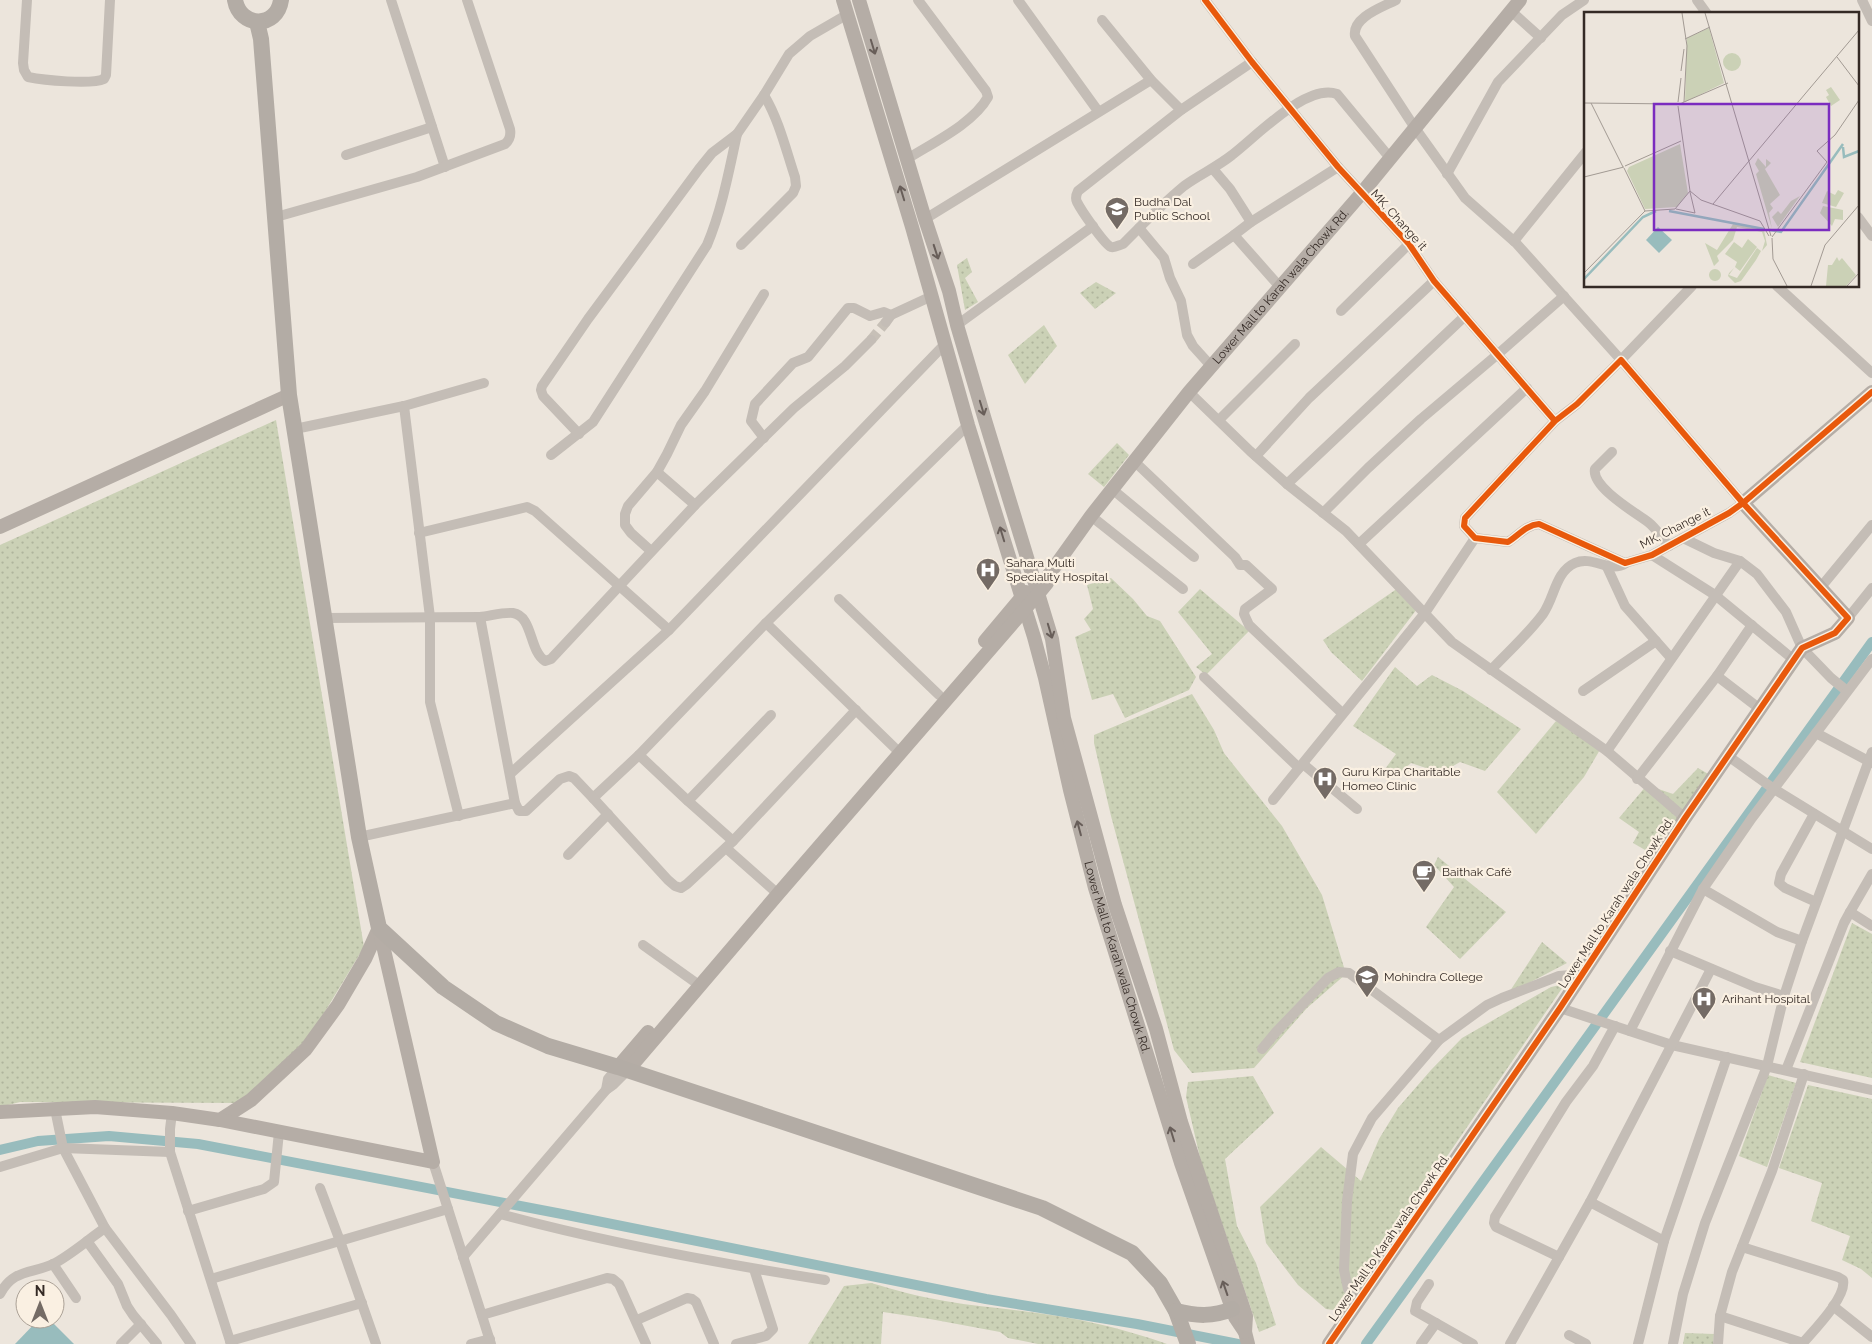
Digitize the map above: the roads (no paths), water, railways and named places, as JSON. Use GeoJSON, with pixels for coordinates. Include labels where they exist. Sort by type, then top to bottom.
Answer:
{"type":"FeatureCollection","features":[{"type":"Feature","properties":{"kind":"main road"},"geometry":{"type":"LineString","coordinates":[[235,0],[238,10],[243,16],[257,22],[271,18],[276,12],[280,0]]}},
{"type":"Feature","properties":{"kind":"main road"},"geometry":{"type":"LineString","coordinates":[[843,0],[932,296],[968,425],[1024,603]]}},
{"type":"Feature","properties":{"kind":"main road"},"geometry":{"type":"LineString","coordinates":[[863,3],[925,220],[949,291],[957,325],[1052,639],[1064,718],[1093,852],[1156,1029],[1181,1122],[1246,1316],[1246,1337]]}},
{"type":"Feature","properties":{"kind":"main road","name":"Lower Mall to Karah wala Chowk Rd."},"geometry":{"type":"LineString","coordinates":[[1246,1337],[1232,1309],[1181,1163],[1098,897],[1093,852],[1070,790],[1045,678],[1024,603],[1037,589],[1047,583],[1048,576],[1091,516],[1189,392],[1361,194],[1515,6]]}},
{"type":"Feature","properties":{"kind":"main road"},"geometry":{"type":"LineString","coordinates":[[0,1112],[57,1116],[94,1107],[172,1113],[220,1120],[433,1162],[359,837],[294,430],[261,39],[257,22]]}},
{"type":"Feature","properties":{"kind":"main road"},"geometry":{"type":"LineString","coordinates":[[954,374],[970,368]]}},
{"type":"Feature","properties":{"kind":"main road"},"geometry":{"type":"LineString","coordinates":[[1802,648],[1835,633],[1848,618],[1743,503],[1872,392]]}},
{"type":"Feature","properties":{"kind":"main road"},"geometry":{"type":"LineString","coordinates":[[0,527],[290,395]]}},
{"type":"Feature","properties":{"kind":"main road"},"geometry":{"type":"LineString","coordinates":[[898,750],[939,696],[1024,603]]}},
{"type":"Feature","properties":{"kind":"main road"},"geometry":{"type":"LineString","coordinates":[[623,1069],[1024,603]]}},
{"type":"Feature","properties":{"kind":"main road","name":"Lower Mall to Karah wala Chowk Rd."},"geometry":{"type":"LineString","coordinates":[[1329,1344],[1560,1008],[1685,818],[1802,648]]}},
{"type":"Feature","properties":{"kind":"main road"},"geometry":{"type":"LineString","coordinates":[[379,928],[442,987],[496,1023],[548,1046],[623,1069],[1042,1208],[1132,1253],[1160,1282],[1187,1340]]}},
{"type":"Feature","properties":{"kind":"main road"},"geometry":{"type":"LineString","coordinates":[[220,1120],[251,1100],[306,1049],[338,1005],[365,959],[379,928]]}},
{"type":"Feature","properties":{"kind":"main road"},"geometry":{"type":"LineString","coordinates":[[1177,1315],[1219,1315],[1232,1309]]}},
{"type":"Feature","properties":{"kind":"street"},"geometry":{"type":"LineString","coordinates":[[27,0],[23,63],[28,77],[49,80],[100,81],[106,75],[110,0]]}},
{"type":"Feature","properties":{"kind":"street"},"geometry":{"type":"LineString","coordinates":[[392,0],[445,166]]}},
{"type":"Feature","properties":{"kind":"street"},"geometry":{"type":"LineString","coordinates":[[276,216],[417,177],[505,144],[511,135],[467,0]]}},
{"type":"Feature","properties":{"kind":"street"},"geometry":{"type":"LineString","coordinates":[[907,159],[966,121],[982,108],[988,97],[986,91],[918,0]]}},
{"type":"Feature","properties":{"kind":"street"},"geometry":{"type":"LineString","coordinates":[[1018,0],[1098,111]]}},
{"type":"Feature","properties":{"kind":"street","name":"MK, Change it"},"geometry":{"type":"LineString","coordinates":[[1205,0],[1252,62],[1338,167],[1409,244],[1434,281],[1556,421]]}},
{"type":"Feature","properties":{"kind":"street"},"geometry":{"type":"LineString","coordinates":[[1396,0],[1363,18],[1356,26],[1355,36],[1415,128],[1465,198],[1514,241],[1621,360],[1743,503]]}},
{"type":"Feature","properties":{"kind":"street"},"geometry":{"type":"LineString","coordinates":[[1447,174],[1498,82],[1515,62],[1562,15],[1584,0]]}},
{"type":"Feature","properties":{"kind":"street"},"geometry":{"type":"LineString","coordinates":[[1696,0],[1705,12]]}},
{"type":"Feature","properties":{"kind":"street"},"geometry":{"type":"LineString","coordinates":[[1862,0],[1872,20]]}},
{"type":"Feature","properties":{"kind":"street"},"geometry":{"type":"LineString","coordinates":[[1515,6],[1541,38]]}},
{"type":"Feature","properties":{"kind":"street"},"geometry":{"type":"LineString","coordinates":[[579,434],[543,396],[542,386],[588,319],[699,169],[712,153],[737,134],[764,96],[789,54],[801,42],[848,14]]}},
{"type":"Feature","properties":{"kind":"street"},"geometry":{"type":"LineString","coordinates":[[1102,20],[1151,80],[1181,110]]}},
{"type":"Feature","properties":{"kind":"street"},"geometry":{"type":"LineString","coordinates":[[1252,62],[1181,110],[1078,191],[1076,196],[1077,202],[1093,226],[1110,246],[1114,247],[1123,244],[1186,185],[1234,154],[1289,107],[1318,94],[1329,91],[1337,94],[1390,158]]}},
{"type":"Feature","properties":{"kind":"street"},"geometry":{"type":"LineString","coordinates":[[925,220],[1098,111],[1151,80]]}},
{"type":"Feature","properties":{"kind":"street"},"geometry":{"type":"LineString","coordinates":[[741,245],[793,193],[796,186],[795,177],[777,122],[772,108],[764,96]]}},
{"type":"Feature","properties":{"kind":"street"},"geometry":{"type":"LineString","coordinates":[[346,155],[432,127]]}},
{"type":"Feature","properties":{"kind":"street"},"geometry":{"type":"LineString","coordinates":[[551,455],[593,422],[708,245],[725,188],[737,134]]}},
{"type":"Feature","properties":{"kind":"street"},"geometry":{"type":"LineString","coordinates":[[1514,241],[1584,159]]}},
{"type":"Feature","properties":{"kind":"street"},"geometry":{"type":"LineString","coordinates":[[1193,264],[1251,222],[1338,167]]}},
{"type":"Feature","properties":{"kind":"street"},"geometry":{"type":"LineString","coordinates":[[1213,169],[1230,189],[1251,222]]}},
{"type":"Feature","properties":{"kind":"street"},"geometry":{"type":"LineString","coordinates":[[1860,220],[1872,236]]}},
{"type":"Feature","properties":{"kind":"street"},"geometry":{"type":"LineString","coordinates":[[957,325],[1093,226]]}},
{"type":"Feature","properties":{"kind":"street"},"geometry":{"type":"LineString","coordinates":[[1139,228],[1164,258],[1170,278],[1180,300],[1187,335],[1193,346],[1211,366]]}},
{"type":"Feature","properties":{"kind":"street"},"geometry":{"type":"LineString","coordinates":[[1234,235],[1280,287]]}},
{"type":"Feature","properties":{"kind":"street"},"geometry":{"type":"LineString","coordinates":[[1341,312],[1409,244]]}},
{"type":"Feature","properties":{"kind":"street"},"geometry":{"type":"LineString","coordinates":[[1256,456],[1308,398],[1434,281]]}},
{"type":"Feature","properties":{"kind":"street"},"geometry":{"type":"LineString","coordinates":[[1624,563],[1539,524],[1526,529],[1508,542],[1475,538],[1464,526],[1465,518],[1556,421],[1577,404],[1690,288]]}},
{"type":"Feature","properties":{"kind":"street"},"geometry":{"type":"LineString","coordinates":[[1780,288],[1872,373]]}},
{"type":"Feature","properties":{"kind":"street"},"geometry":{"type":"LineString","coordinates":[[651,551],[631,533],[625,524],[625,514],[628,506],[657,472],[681,425],[705,391],[764,294]]}},
{"type":"Feature","properties":{"kind":"street"},"geometry":{"type":"LineString","coordinates":[[764,438],[751,422],[755,404],[793,363],[808,357],[848,308],[854,308],[870,316],[884,312],[889,319],[932,296]]}},
{"type":"Feature","properties":{"kind":"street"},"geometry":{"type":"LineString","coordinates":[[1323,513],[1421,419],[1564,296]]}},
{"type":"Feature","properties":{"kind":"street"},"geometry":{"type":"LineString","coordinates":[[1287,484],[1465,316]]}},
{"type":"Feature","properties":{"kind":"street"},"geometry":{"type":"LineString","coordinates":[[324,618],[480,617],[513,613],[521,616],[526,624],[540,658],[545,661],[551,658],[695,505],[794,408],[845,366],[871,340]]}},
{"type":"Feature","properties":{"kind":"street"},"geometry":{"type":"LineString","coordinates":[[510,774],[669,630],[945,344]]}},
{"type":"Feature","properties":{"kind":"street"},"geometry":{"type":"LineString","coordinates":[[1219,420],[1294,344]]}},
{"type":"Feature","properties":{"kind":"street"},"geometry":{"type":"LineString","coordinates":[[294,430],[404,406],[484,382]]}},
{"type":"Feature","properties":{"kind":"street"},"geometry":{"type":"LineString","coordinates":[[1359,544],[1527,388]]}},
{"type":"Feature","properties":{"kind":"street"},"geometry":{"type":"LineString","coordinates":[[1189,392],[1287,484],[1346,531],[1452,642],[1606,751],[1685,818]]}},
{"type":"Feature","properties":{"kind":"street"},"geometry":{"type":"LineString","coordinates":[[404,406],[430,617],[430,702],[459,816]]}},
{"type":"Feature","properties":{"kind":"street"},"geometry":{"type":"LineString","coordinates":[[593,798],[639,755],[766,623],[968,425]]}},
{"type":"Feature","properties":{"kind":"street"},"geometry":{"type":"LineString","coordinates":[[1612,452],[1595,470],[1596,477],[1610,494],[1628,510],[1650,523],[1669,546]]}},
{"type":"Feature","properties":{"kind":"street"},"geometry":{"type":"LineString","coordinates":[[1134,461],[1235,557],[1240,565],[1246,565],[1272,589],[1246,609],[1245,618],[1342,713]]}},
{"type":"Feature","properties":{"kind":"street"},"geometry":{"type":"LineString","coordinates":[[657,472],[695,505]]}},
{"type":"Feature","properties":{"kind":"street"},"geometry":{"type":"LineString","coordinates":[[1112,489],[1194,557]]}},
{"type":"Feature","properties":{"kind":"street","name":"MK, Change it"},"geometry":{"type":"LineString","coordinates":[[1607,567],[1618,566],[1652,555],[1729,513],[1743,503]]}},
{"type":"Feature","properties":{"kind":"street"},"geometry":{"type":"LineString","coordinates":[[420,533],[527,507],[535,511],[669,630]]}},
{"type":"Feature","properties":{"kind":"street"},"geometry":{"type":"LineString","coordinates":[[1091,516],[1183,589]]}},
{"type":"Feature","properties":{"kind":"street"},"geometry":{"type":"LineString","coordinates":[[1821,588],[1872,525]]}},
{"type":"Feature","properties":{"kind":"street"},"geometry":{"type":"LineString","coordinates":[[1273,800],[1425,613],[1475,538]]}},
{"type":"Feature","properties":{"kind":"street"},"geometry":{"type":"LineString","coordinates":[[1683,538],[1714,553],[1740,561],[1757,574],[1786,612],[1802,648],[1844,689]]}},
{"type":"Feature","properties":{"kind":"street"},"geometry":{"type":"LineString","coordinates":[[1652,555],[1715,595],[1794,660]]}},
{"type":"Feature","properties":{"kind":"street"},"geometry":{"type":"LineString","coordinates":[[1491,670],[1543,614],[1554,594],[1560,576],[1568,567],[1576,562],[1585,561],[1599,563],[1607,567],[1625,606],[1671,658]]}},
{"type":"Feature","properties":{"kind":"street"},"geometry":{"type":"LineString","coordinates":[[1606,751],[1740,561]]}},
{"type":"Feature","properties":{"kind":"street"},"geometry":{"type":"LineString","coordinates":[[1848,618],[1872,588]]}},
{"type":"Feature","properties":{"kind":"street"},"geometry":{"type":"LineString","coordinates":[[839,599],[939,696]]}},
{"type":"Feature","properties":{"kind":"street"},"geometry":{"type":"LineString","coordinates":[[480,617],[515,803],[519,811],[526,811],[560,779],[569,776],[574,778],[668,880],[681,888],[730,844],[856,710]]}},
{"type":"Feature","properties":{"kind":"street"},"geometry":{"type":"LineString","coordinates":[[766,623],[898,750]]}},
{"type":"Feature","properties":{"kind":"street"},"geometry":{"type":"LineString","coordinates":[[1637,779],[1688,716],[1752,625]]}},
{"type":"Feature","properties":{"kind":"street"},"geometry":{"type":"LineString","coordinates":[[1583,691],[1656,641]]}},
{"type":"Feature","properties":{"kind":"street"},"geometry":{"type":"LineString","coordinates":[[1630,1031],[1703,889],[1771,787],[1816,733],[1844,689],[1872,659]]}},
{"type":"Feature","properties":{"kind":"street"},"geometry":{"type":"LineString","coordinates":[[1717,676],[1760,709]]}},
{"type":"Feature","properties":{"kind":"street"},"geometry":{"type":"LineString","coordinates":[[1204,678],[1301,766],[1357,809]]}},
{"type":"Feature","properties":{"kind":"street"},"geometry":{"type":"LineString","coordinates":[[688,801],[771,715]]}},
{"type":"Feature","properties":{"kind":"street"},"geometry":{"type":"LineString","coordinates":[[1673,1344],[1683,1294],[1705,1223],[1767,1066],[1784,996],[1802,941],[1871,759],[1816,733]]}},
{"type":"Feature","properties":{"kind":"street"},"geometry":{"type":"LineString","coordinates":[[639,755],[688,801],[775,891]]}},
{"type":"Feature","properties":{"kind":"street"},"geometry":{"type":"LineString","coordinates":[[1728,756],[1771,787],[1872,849]]}},
{"type":"Feature","properties":{"kind":"street"},"geometry":{"type":"LineString","coordinates":[[359,837],[515,803]]}},
{"type":"Feature","properties":{"kind":"street"},"geometry":{"type":"LineString","coordinates":[[568,855],[608,814]]}},
{"type":"Feature","properties":{"kind":"street"},"geometry":{"type":"LineString","coordinates":[[1814,814],[1781,874],[1779,882],[1785,888],[1816,902]]}},
{"type":"Feature","properties":{"kind":"street"},"geometry":{"type":"LineString","coordinates":[[1786,1070],[1844,923],[1872,874]]}},
{"type":"Feature","properties":{"kind":"street"},"geometry":{"type":"LineString","coordinates":[[1703,889],[1777,932],[1802,941]]}},
{"type":"Feature","properties":{"kind":"street"},"geometry":{"type":"LineString","coordinates":[[1850,912],[1872,926]]}},
{"type":"Feature","properties":{"kind":"street"},"geometry":{"type":"LineString","coordinates":[[643,945],[696,983]]}},
{"type":"Feature","properties":{"kind":"street"},"geometry":{"type":"LineString","coordinates":[[1670,951],[1755,987],[1784,996]]}},
{"type":"Feature","properties":{"kind":"street"},"geometry":{"type":"LineString","coordinates":[[1510,1344],[1590,1202],[1711,969]]}},
{"type":"Feature","properties":{"kind":"street"},"geometry":{"type":"LineString","coordinates":[[1262,1049],[1328,978],[1339,972],[1349,973],[1439,1040]]}},
{"type":"Feature","properties":{"kind":"street"},"geometry":{"type":"LineString","coordinates":[[1361,1299],[1353,1295],[1348,1289],[1344,1270],[1347,1201],[1353,1154],[1372,1118],[1439,1040],[1488,1005],[1559,976],[1582,974]]}},
{"type":"Feature","properties":{"kind":"street"},"geometry":{"type":"LineString","coordinates":[[1560,1008],[1672,1045],[1872,1090]]}},
{"type":"Feature","properties":{"kind":"street"},"geometry":{"type":"LineString","coordinates":[[1559,1257],[1496,1227],[1494,1223],[1495,1217],[1566,1102],[1593,1066],[1615,1026]]}},
{"type":"Feature","properties":{"kind":"street"},"geometry":{"type":"LineString","coordinates":[[1638,1344],[1664,1240],[1727,1057]]}},
{"type":"Feature","properties":{"kind":"street"},"geometry":{"type":"LineString","coordinates":[[463,1257],[606,1090],[613,1085],[623,1069]]}},
{"type":"Feature","properties":{"kind":"street"},"geometry":{"type":"LineString","coordinates":[[1718,1344],[1720,1316],[1732,1272],[1772,1171],[1804,1074]]}},
{"type":"Feature","properties":{"kind":"street"},"geometry":{"type":"LineString","coordinates":[[172,1113],[170,1149],[230,1343],[362,1303]]}},
{"type":"Feature","properties":{"kind":"street"},"geometry":{"type":"LineString","coordinates":[[57,1116],[62,1145],[105,1228],[191,1344]]}},
{"type":"Feature","properties":{"kind":"street"},"geometry":{"type":"LineString","coordinates":[[188,1211],[264,1189],[274,1182],[279,1132]]}},
{"type":"Feature","properties":{"kind":"street"},"geometry":{"type":"LineString","coordinates":[[0,1167],[62,1145],[170,1149]]}},
{"type":"Feature","properties":{"kind":"street"},"geometry":{"type":"LineString","coordinates":[[433,1162],[490,1341],[471,1344]]}},
{"type":"Feature","properties":{"kind":"street"},"geometry":{"type":"LineString","coordinates":[[320,1188],[376,1344]]}},
{"type":"Feature","properties":{"kind":"street"},"geometry":{"type":"LineString","coordinates":[[1590,1202],[1664,1240]]}},
{"type":"Feature","properties":{"kind":"street"},"geometry":{"type":"LineString","coordinates":[[211,1279],[448,1209]]}},
{"type":"Feature","properties":{"kind":"street"},"geometry":{"type":"LineString","coordinates":[[500,1214],[564,1232],[754,1269],[825,1280]]}},
{"type":"Feature","properties":{"kind":"street"},"geometry":{"type":"LineString","coordinates":[[0,1294],[14,1277],[23,1272],[53,1264],[105,1228]]}},
{"type":"Feature","properties":{"kind":"street"},"geometry":{"type":"LineString","coordinates":[[87,1241],[118,1284],[127,1306],[157,1344]]}},
{"type":"Feature","properties":{"kind":"street"},"geometry":{"type":"LineString","coordinates":[[1720,1316],[1802,1344],[1833,1306],[1844,1285],[1838,1277],[1742,1247]]}},
{"type":"Feature","properties":{"kind":"street"},"geometry":{"type":"LineString","coordinates":[[53,1264],[76,1298]]}},
{"type":"Feature","properties":{"kind":"street"},"geometry":{"type":"LineString","coordinates":[[736,1344],[766,1336],[773,1329],[754,1269]]}},
{"type":"Feature","properties":{"kind":"street"},"geometry":{"type":"LineString","coordinates":[[482,1314],[607,1278],[613,1279],[619,1284],[637,1320],[646,1344]]}},
{"type":"Feature","properties":{"kind":"street"},"geometry":{"type":"LineString","coordinates":[[1429,1284],[1417,1302],[1415,1311],[1473,1344]]}},
{"type":"Feature","properties":{"kind":"street"},"geometry":{"type":"LineString","coordinates":[[637,1320],[687,1298],[692,1298],[696,1302],[714,1344]]}},
{"type":"Feature","properties":{"kind":"street"},"geometry":{"type":"LineString","coordinates":[[1833,1306],[1872,1337]]}},
{"type":"Feature","properties":{"kind":"street"},"geometry":{"type":"LineString","coordinates":[[1420,1344],[1436,1323]]}},
{"type":"Feature","properties":{"kind":"street"},"geometry":{"type":"LineString","coordinates":[[122,1344],[141,1324]]}},
{"type":"Feature","properties":{"kind":"street"},"geometry":{"type":"LineString","coordinates":[[1569,1335],[1586,1344]]}},
{"type":"Feature","properties":{"kind":"water"},"geometry":{"type":"Polygon","coordinates":[[[29,1329],[59,1329],[74,1344],[15,1344],[29,1329]]]}},
{"type":"Feature","properties":{"kind":"waterway"},"geometry":{"type":"LineString","coordinates":[[1366,1344],[1872,642]]}},
{"type":"Feature","properties":{"kind":"waterway"},"geometry":{"type":"LineString","coordinates":[[0,1150],[38,1141],[109,1136],[198,1144],[562,1214],[986,1299],[1137,1324],[1238,1344]]}},
{"type":"Feature","properties":{"kind":"tunnel"},"geometry":{"type":"LineString","coordinates":[[871,340],[886,322]]}},
{"type":"Feature","properties":{"kind":"place","name":"Budha Dal Public School"},"geometry":{"type":"Point","coordinates":[1117,230]}},
{"type":"Feature","properties":{"kind":"place","name":"Sahara Multi Speciality Hospital"},"geometry":{"type":"Point","coordinates":[988,591]}},
{"type":"Feature","properties":{"kind":"place","name":"Guru Kirpa Charitable Homeo Clinic"},"geometry":{"type":"Point","coordinates":[1325,800]}},
{"type":"Feature","properties":{"kind":"place","name":"Baithak Café"},"geometry":{"type":"Point","coordinates":[1424,893]}},
{"type":"Feature","properties":{"kind":"place","name":"Mohindra College"},"geometry":{"type":"Point","coordinates":[1367,998]}},
{"type":"Feature","properties":{"kind":"place","name":"Arihant Hospital"},"geometry":{"type":"Point","coordinates":[1704,1020]}}]}
